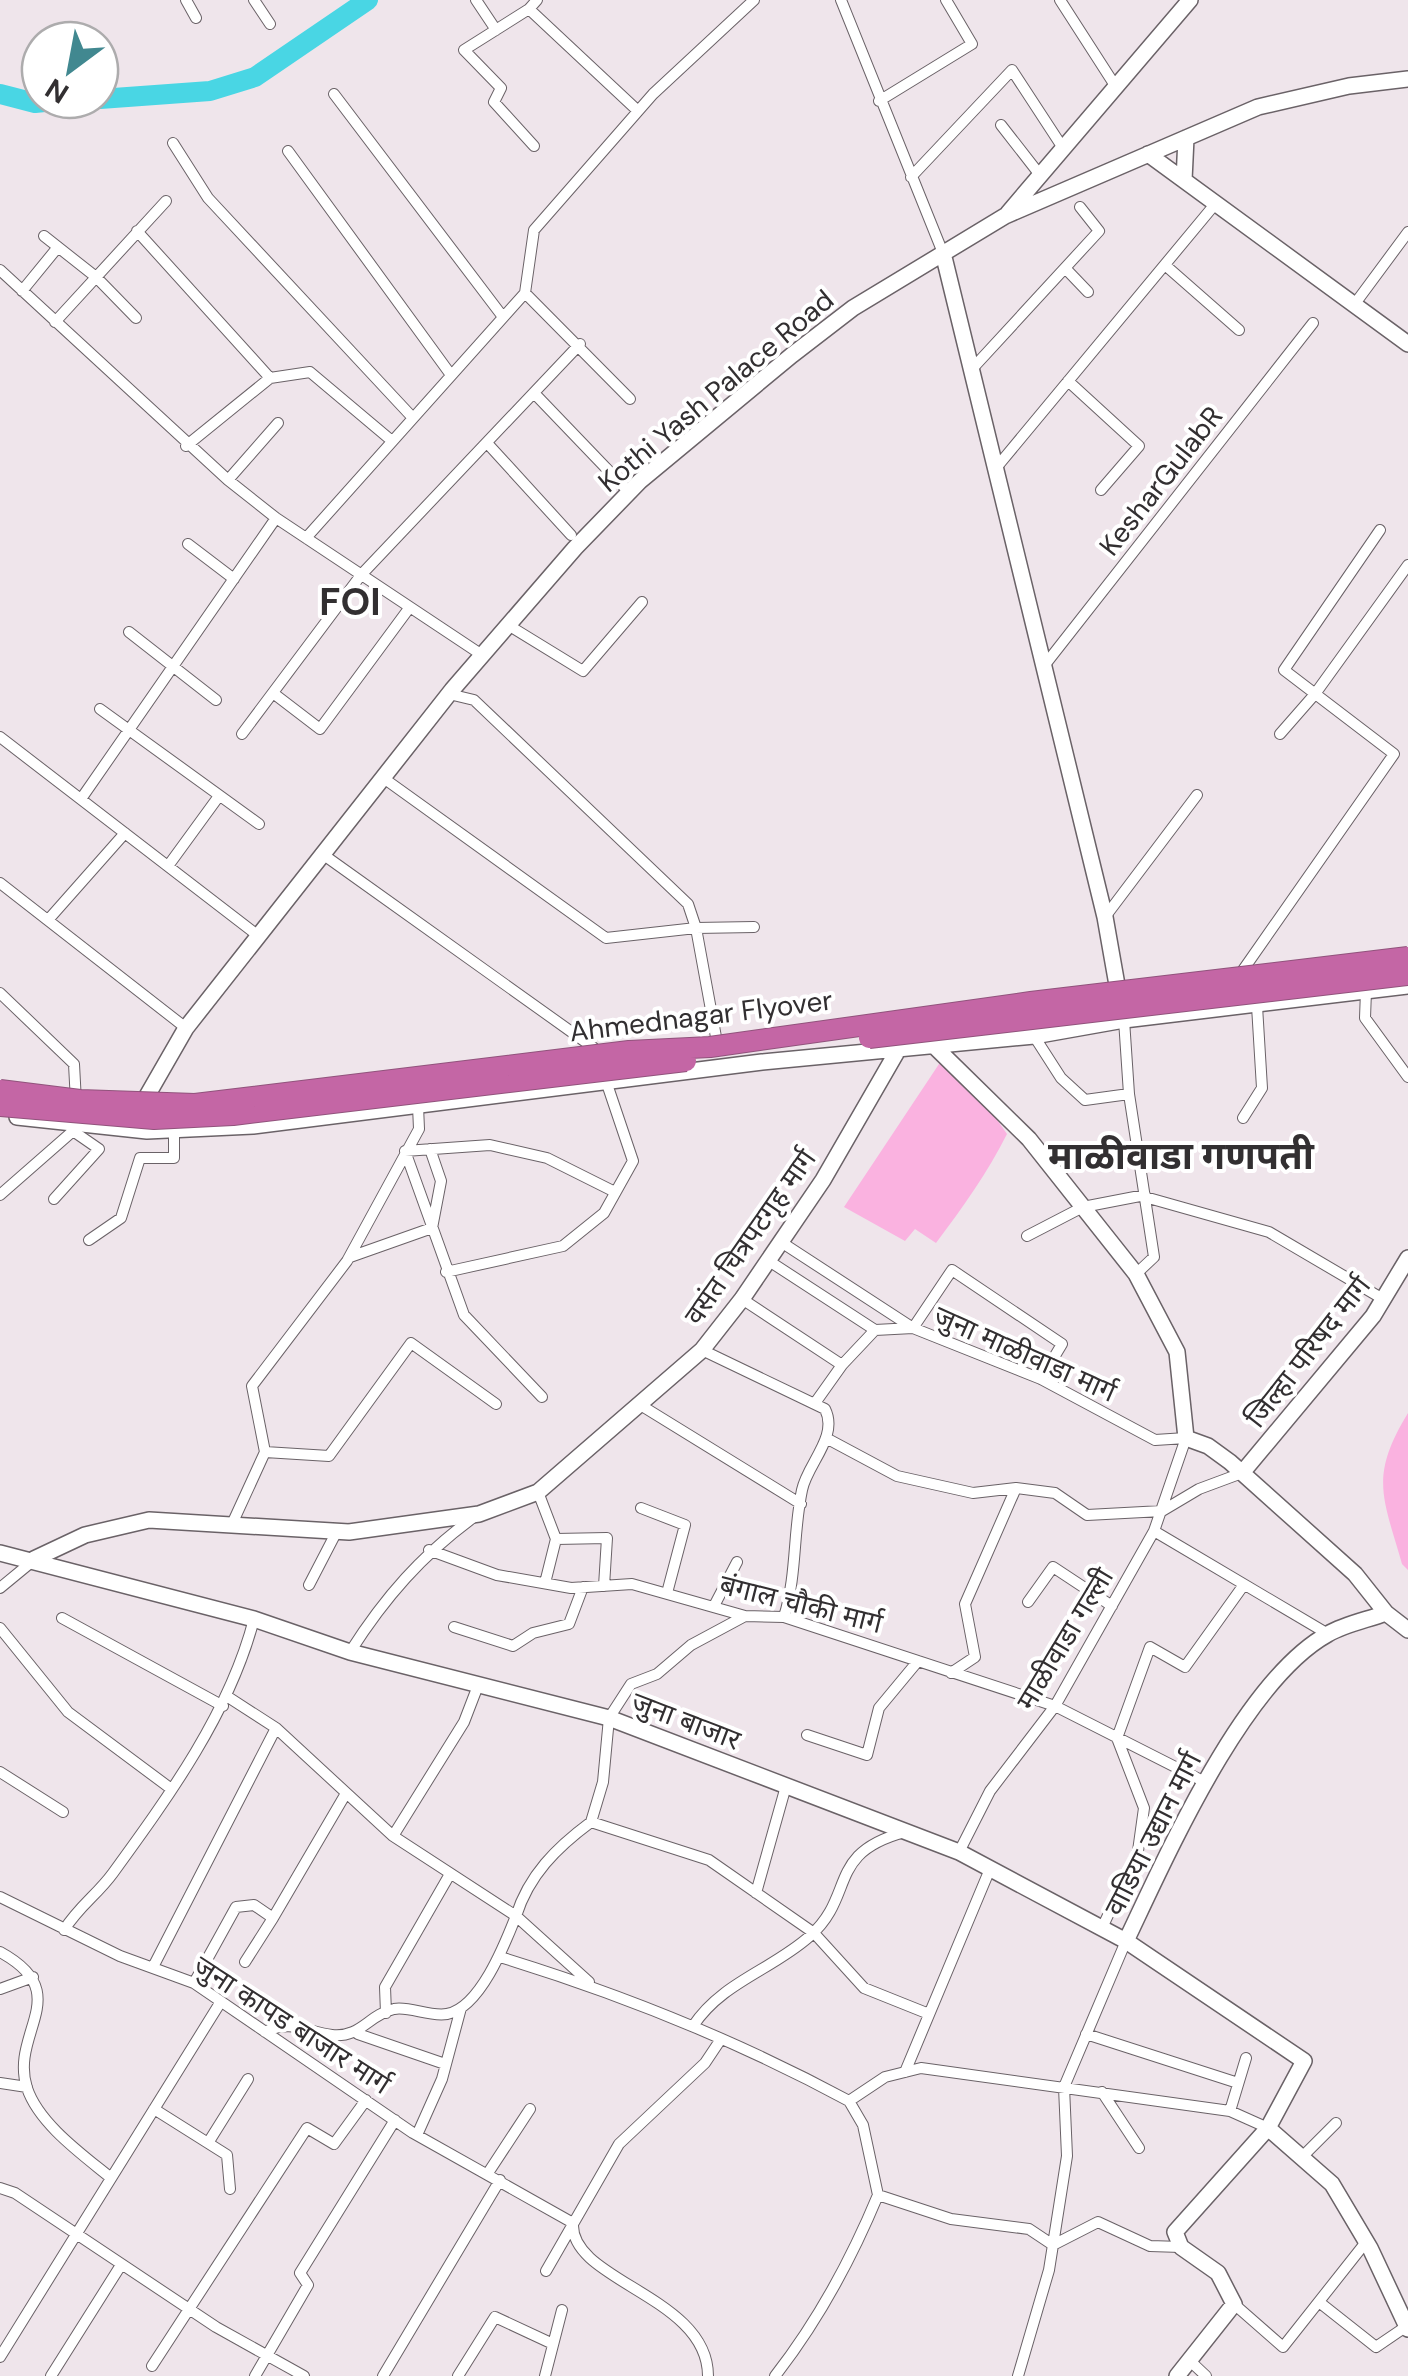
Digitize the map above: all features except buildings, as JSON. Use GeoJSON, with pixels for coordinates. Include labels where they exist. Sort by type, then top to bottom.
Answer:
{"type":"FeatureCollection","features":[{"type":"Feature","properties":{"kind":"highway","name":"Ahmednagar Flyover"},"geometry":{"type":"LineString","coordinates":[[0,1086],[80,1100],[196,1104],[630,1052],[710,1047],[1408,950]]}},
{"type":"Feature","properties":{"kind":"highway","name":"Ahmednagar Flyover"},"geometry":{"type":"LineString","coordinates":[[0,1106],[138,1118],[233,1115],[1408,975]]}},
{"type":"Feature","properties":{"kind":"street"},"geometry":{"type":"LineString","coordinates":[[186,0],[196,18]]}},
{"type":"Feature","properties":{"kind":"street"},"geometry":{"type":"LineString","coordinates":[[254,0],[270,24]]}},
{"type":"Feature","properties":{"kind":"street"},"geometry":{"type":"LineString","coordinates":[[476,0],[496,30]]}},
{"type":"Feature","properties":{"kind":"street"},"geometry":{"type":"LineString","coordinates":[[306,538],[525,293],[534,230],[638,112],[754,0]]}},
{"type":"Feature","properties":{"kind":"street"},"geometry":{"type":"LineString","coordinates":[[841,0],[943,253],[1106,917],[1116,985]]}},
{"type":"Feature","properties":{"kind":"street"},"geometry":{"type":"LineString","coordinates":[[879,101],[972,44],[946,0]]}},
{"type":"Feature","properties":{"kind":"street"},"geometry":{"type":"LineString","coordinates":[[1060,0],[1116,87]]}},
{"type":"Feature","properties":{"kind":"street"},"geometry":{"type":"LineString","coordinates":[[1005,216],[1190,0]]}},
{"type":"Feature","properties":{"kind":"street"},"geometry":{"type":"LineString","coordinates":[[534,146],[494,102],[501,88],[464,50],[533,4],[638,112]]}},
{"type":"Feature","properties":{"kind":"street"},"geometry":{"type":"LineString","coordinates":[[911,178],[1012,70],[1064,148]]}},
{"type":"Feature","properties":{"kind":"street","name":"Kothi Yash Palace Road"},"geometry":{"type":"LineString","coordinates":[[128,1129],[136,1096],[256,934],[508,625],[629,492],[853,308],[1005,216],[1258,107],[1349,86],[1408,79]]}},
{"type":"Feature","properties":{"kind":"street"},"geometry":{"type":"LineString","coordinates":[[334,94],[503,317]]}},
{"type":"Feature","properties":{"kind":"street"},"geometry":{"type":"LineString","coordinates":[[1001,125],[1040,175]]}},
{"type":"Feature","properties":{"kind":"street"},"geometry":{"type":"LineString","coordinates":[[1184,180],[1186,138]]}},
{"type":"Feature","properties":{"kind":"street"},"geometry":{"type":"LineString","coordinates":[[173,142],[208,198],[413,418]]}},
{"type":"Feature","properties":{"kind":"street"},"geometry":{"type":"LineString","coordinates":[[288,152],[451,375]]}},
{"type":"Feature","properties":{"kind":"street"},"geometry":{"type":"LineString","coordinates":[[1148,154],[1408,344]]}},
{"type":"Feature","properties":{"kind":"street"},"geometry":{"type":"LineString","coordinates":[[55,322],[166,201]]}},
{"type":"Feature","properties":{"kind":"street"},"geometry":{"type":"LineString","coordinates":[[996,468],[1216,203]]}},
{"type":"Feature","properties":{"kind":"street"},"geometry":{"type":"LineString","coordinates":[[972,369],[1099,231],[1080,207]]}},
{"type":"Feature","properties":{"kind":"street"},"geometry":{"type":"LineString","coordinates":[[138,232],[270,378]]}},
{"type":"Feature","properties":{"kind":"street"},"geometry":{"type":"LineString","coordinates":[[1354,305],[1408,232]]}},
{"type":"Feature","properties":{"kind":"street"},"geometry":{"type":"LineString","coordinates":[[44,236],[96,277],[136,318]]}},
{"type":"Feature","properties":{"kind":"street"},"geometry":{"type":"LineString","coordinates":[[22,291],[58,247]]}},
{"type":"Feature","properties":{"kind":"street"},"geometry":{"type":"LineString","coordinates":[[1165,265],[1240,330]]}},
{"type":"Feature","properties":{"kind":"street"},"geometry":{"type":"LineString","coordinates":[[1065,268],[1088,292]]}},
{"type":"Feature","properties":{"kind":"street"},"geometry":{"type":"LineString","coordinates":[[0,270],[186,446],[228,480],[276,518],[482,655]]}},
{"type":"Feature","properties":{"kind":"street"},"geometry":{"type":"LineString","coordinates":[[525,293],[580,344],[630,399]]}},
{"type":"Feature","properties":{"kind":"street","name":"KesharGulabR"},"geometry":{"type":"LineString","coordinates":[[1044,666],[1312,323]]}},
{"type":"Feature","properties":{"kind":"street"},"geometry":{"type":"LineString","coordinates":[[242,734],[362,575],[580,344]]}},
{"type":"Feature","properties":{"kind":"street"},"geometry":{"type":"LineString","coordinates":[[186,446],[270,378],[310,372],[392,441]]}},
{"type":"Feature","properties":{"kind":"street"},"geometry":{"type":"LineString","coordinates":[[1068,381],[1139,446],[1101,490]]}},
{"type":"Feature","properties":{"kind":"street"},"geometry":{"type":"LineString","coordinates":[[534,393],[629,492]]}},
{"type":"Feature","properties":{"kind":"street"},"geometry":{"type":"LineString","coordinates":[[228,480],[278,422]]}},
{"type":"Feature","properties":{"kind":"street"},"geometry":{"type":"LineString","coordinates":[[487,443],[571,535]]}},
{"type":"Feature","properties":{"kind":"street"},"geometry":{"type":"LineString","coordinates":[[81,799],[276,518]]}},
{"type":"Feature","properties":{"kind":"street"},"geometry":{"type":"LineString","coordinates":[[1243,970],[1394,754],[1284,670],[1380,530]]}},
{"type":"Feature","properties":{"kind":"street"},"geometry":{"type":"LineString","coordinates":[[188,544],[234,579]]}},
{"type":"Feature","properties":{"kind":"street"},"geometry":{"type":"LineString","coordinates":[[1280,734],[1315,694],[1408,566]]}},
{"type":"Feature","properties":{"kind":"street"},"geometry":{"type":"LineString","coordinates":[[508,625],[583,672],[642,602]]}},
{"type":"Feature","properties":{"kind":"street"},"geometry":{"type":"LineString","coordinates":[[272,693],[320,730],[410,607]]}},
{"type":"Feature","properties":{"kind":"street"},"geometry":{"type":"LineString","coordinates":[[129,632],[216,700]]}},
{"type":"Feature","properties":{"kind":"street"},"geometry":{"type":"LineString","coordinates":[[449,694],[474,700],[688,904],[703,946],[716,1037]]}},
{"type":"Feature","properties":{"kind":"street"},"geometry":{"type":"LineString","coordinates":[[100,709],[259,824]]}},
{"type":"Feature","properties":{"kind":"street"},"geometry":{"type":"LineString","coordinates":[[0,737],[256,934]]}},
{"type":"Feature","properties":{"kind":"street"},"geometry":{"type":"LineString","coordinates":[[382,777],[606,938],[696,928],[754,927]]}},
{"type":"Feature","properties":{"kind":"street"},"geometry":{"type":"LineString","coordinates":[[1106,917],[1197,795]]}},
{"type":"Feature","properties":{"kind":"street"},"geometry":{"type":"LineString","coordinates":[[168,866],[219,796]]}},
{"type":"Feature","properties":{"kind":"street"},"geometry":{"type":"LineString","coordinates":[[48,920],[125,833]]}},
{"type":"Feature","properties":{"kind":"street"},"geometry":{"type":"LineString","coordinates":[[321,854],[594,1048]]}},
{"type":"Feature","properties":{"kind":"street"},"geometry":{"type":"LineString","coordinates":[[0,883],[186,1028]]}},
{"type":"Feature","properties":{"kind":"street"},"geometry":{"type":"LineString","coordinates":[[0,1086],[136,1096],[244,1093],[1408,950]]}},
{"type":"Feature","properties":{"kind":"street"},"geometry":{"type":"LineString","coordinates":[[0,1114],[74,1128],[174,1130],[253,1126],[762,1062],[1034,1036],[1124,1020],[1408,986]]}},
{"type":"Feature","properties":{"kind":"street"},"geometry":{"type":"LineString","coordinates":[[1366,992],[1365,1018],[1408,1077]]}},
{"type":"Feature","properties":{"kind":"street"},"geometry":{"type":"LineString","coordinates":[[0,993],[74,1064],[76,1094],[74,1128],[0,1195]]}},
{"type":"Feature","properties":{"kind":"street"},"geometry":{"type":"LineString","coordinates":[[1243,1118],[1262,1088],[1257,1006]]}},
{"type":"Feature","properties":{"kind":"street"},"geometry":{"type":"LineString","coordinates":[[927,1008],[932,1044],[1029,1140],[1136,1274],[1177,1352],[1186,1438],[1208,1446],[1242,1474],[1355,1574],[1386,1613],[1408,1630]]}},
{"type":"Feature","properties":{"kind":"street"},"geometry":{"type":"LineString","coordinates":[[899,1011],[902,1049]]}},
{"type":"Feature","properties":{"kind":"street"},"geometry":{"type":"LineString","coordinates":[[1124,1020],[1129,1094],[1154,1257],[1136,1274]]}},
{"type":"Feature","properties":{"kind":"street"},"geometry":{"type":"LineString","coordinates":[[1034,1036],[1061,1078],[1085,1100],[1129,1094]]}},
{"type":"Feature","properties":{"kind":"street","name":"वसंत चित्रपटगृह मार्ग"},"geometry":{"type":"LineString","coordinates":[[34,1559],[85,1535],[149,1520],[337,1531],[404,1527],[479,1514],[538,1492],[642,1406],[702,1350],[781,1242],[902,1049]]}},
{"type":"Feature","properties":{"kind":"street"},"geometry":{"type":"LineString","coordinates":[[446,1272],[563,1246],[604,1213],[633,1161],[607,1084]]}},
{"type":"Feature","properties":{"kind":"street"},"geometry":{"type":"LineString","coordinates":[[54,1199],[98,1149],[136,1096]]}},
{"type":"Feature","properties":{"kind":"street"},"geometry":{"type":"LineString","coordinates":[[232,1524],[265,1452],[252,1386],[349,1257],[418,1129],[418,1106]]}},
{"type":"Feature","properties":{"kind":"street"},"geometry":{"type":"LineString","coordinates":[[74,1128],[98,1149]]}},
{"type":"Feature","properties":{"kind":"street"},"geometry":{"type":"LineString","coordinates":[[89,1240],[121,1218],[140,1158],[174,1158],[174,1130]]}},
{"type":"Feature","properties":{"kind":"street"},"geometry":{"type":"LineString","coordinates":[[405,1152],[490,1145],[547,1158],[616,1192]]}},
{"type":"Feature","properties":{"kind":"street"},"geometry":{"type":"LineString","coordinates":[[430,1149],[440,1181],[432,1228]]}},
{"type":"Feature","properties":{"kind":"street"},"geometry":{"type":"LineString","coordinates":[[405,1152],[464,1314],[504,1362],[542,1397]]}},
{"type":"Feature","properties":{"kind":"street"},"geometry":{"type":"LineString","coordinates":[[1027,1236],[1083,1207],[1145,1196],[1269,1232],[1383,1300]]}},
{"type":"Feature","properties":{"kind":"street"},"geometry":{"type":"LineString","coordinates":[[349,1257],[432,1228]]}},
{"type":"Feature","properties":{"kind":"street"},"geometry":{"type":"LineString","coordinates":[[781,1242],[912,1328],[952,1270],[1062,1344],[1041,1379]]}},
{"type":"Feature","properties":{"kind":"street","name":"जिल्हा परिषद मार्ग"},"geometry":{"type":"LineString","coordinates":[[1242,1474],[1383,1300],[1408,1258]]}},
{"type":"Feature","properties":{"kind":"street"},"geometry":{"type":"LineString","coordinates":[[768,1261],[875,1330],[842,1365],[815,1404]]}},
{"type":"Feature","properties":{"kind":"street"},"geometry":{"type":"LineString","coordinates":[[742,1299],[842,1365]]}},
{"type":"Feature","properties":{"kind":"street","name":"जुना माळीवाडा मार्ग"},"geometry":{"type":"LineString","coordinates":[[875,1330],[912,1328],[1041,1379],[1155,1440],[1186,1438]]}},
{"type":"Feature","properties":{"kind":"street"},"geometry":{"type":"LineString","coordinates":[[265,1452],[329,1456],[411,1343],[496,1404]]}},
{"type":"Feature","properties":{"kind":"street"},"geometry":{"type":"LineString","coordinates":[[702,1350],[815,1404],[830,1417],[826,1438],[802,1488],[792,1590],[784,1617]]}},
{"type":"Feature","properties":{"kind":"street"},"geometry":{"type":"LineString","coordinates":[[642,1406],[801,1504]]}},
{"type":"Feature","properties":{"kind":"street"},"geometry":{"type":"LineString","coordinates":[[826,1438],[897,1476],[973,1493],[1016,1488],[1055,1493],[1088,1516],[1162,1511],[1200,1489],[1242,1474]]}},
{"type":"Feature","properties":{"kind":"street","name":"माळीवाडा गल्ली"},"geometry":{"type":"LineString","coordinates":[[959,1852],[990,1791],[1056,1706],[1154,1531],[1186,1438]]}},
{"type":"Feature","properties":{"kind":"street"},"geometry":{"type":"LineString","coordinates":[[951,1673],[975,1656],[965,1604],[1016,1488]]}},
{"type":"Feature","properties":{"kind":"street"},"geometry":{"type":"LineString","coordinates":[[538,1492],[556,1539],[545,1584]]}},
{"type":"Feature","properties":{"kind":"street"},"geometry":{"type":"LineString","coordinates":[[641,1508],[685,1525],[667,1593]]}},
{"type":"Feature","properties":{"kind":"street"},"geometry":{"type":"LineString","coordinates":[[350,1652],[380,1605],[429,1550],[479,1514]]}},
{"type":"Feature","properties":{"kind":"street"},"geometry":{"type":"LineString","coordinates":[[309,1585],[337,1531]]}},
{"type":"Feature","properties":{"kind":"street"},"geometry":{"type":"LineString","coordinates":[[1154,1531],[1328,1634]]}},
{"type":"Feature","properties":{"kind":"street"},"geometry":{"type":"LineString","coordinates":[[556,1539],[606,1538],[604,1586]]}},
{"type":"Feature","properties":{"kind":"street","name":"बंगाल चौकी मार्ग"},"geometry":{"type":"LineString","coordinates":[[429,1550],[497,1575],[583,1587],[632,1584],[745,1616],[784,1617],[1056,1706],[1203,1782]]}},
{"type":"Feature","properties":{"kind":"street","name":"जुना बाजार"},"geometry":{"type":"LineString","coordinates":[[0,1553],[254,1619],[350,1652],[480,1682],[608,1718],[959,1852],[1126,1941],[1304,2060],[1268,2128]]}},
{"type":"Feature","properties":{"kind":"street"},"geometry":{"type":"LineString","coordinates":[[0,1588],[34,1559]]}},
{"type":"Feature","properties":{"kind":"street"},"geometry":{"type":"LineString","coordinates":[[714,1606],[737,1562]]}},
{"type":"Feature","properties":{"kind":"street"},"geometry":{"type":"LineString","coordinates":[[1028,1602],[1053,1567],[1112,1606]]}},
{"type":"Feature","properties":{"kind":"street"},"geometry":{"type":"LineString","coordinates":[[1102,1928],[1138,1851],[1144,1808],[1117,1738],[1150,1647],[1184,1667],[1243,1586]]}},
{"type":"Feature","properties":{"kind":"street"},"geometry":{"type":"LineString","coordinates":[[454,1627],[512,1646],[533,1633],[568,1624],[583,1587]]}},
{"type":"Feature","properties":{"kind":"street","name":"वाडिया उद्यान मार्ग"},"geometry":{"type":"LineString","coordinates":[[1064,2087],[1126,1941],[1203,1782],[1271,1688],[1328,1634],[1386,1613]]}},
{"type":"Feature","properties":{"kind":"street"},"geometry":{"type":"LineString","coordinates":[[358,2034],[396,2008],[450,2014],[461,2008],[500,1957],[532,1877],[564,1842],[591,1822],[603,1782],[608,1718],[631,1684],[657,1674],[692,1645],[745,1616]]}},
{"type":"Feature","properties":{"kind":"street"},"geometry":{"type":"LineString","coordinates":[[62,1618],[276,1728],[392,1836],[516,1916],[592,1985]]}},
{"type":"Feature","properties":{"kind":"street"},"geometry":{"type":"LineString","coordinates":[[64,1930],[84,1900],[112,1875],[225,1702],[254,1619]]}},
{"type":"Feature","properties":{"kind":"street"},"geometry":{"type":"LineString","coordinates":[[0,1628],[68,1712],[170,1788]]}},
{"type":"Feature","properties":{"kind":"street"},"geometry":{"type":"LineString","coordinates":[[808,1736],[867,1755],[879,1708],[918,1660]]}},
{"type":"Feature","properties":{"kind":"street"},"geometry":{"type":"LineString","coordinates":[[392,1836],[464,1722],[480,1682]]}},
{"type":"Feature","properties":{"kind":"street"},"geometry":{"type":"LineString","coordinates":[[153,1967],[276,1728]]}},
{"type":"Feature","properties":{"kind":"street"},"geometry":{"type":"LineString","coordinates":[[0,1772],[63,1812]]}},
{"type":"Feature","properties":{"kind":"street"},"geometry":{"type":"LineString","coordinates":[[756,1893],[786,1786]]}},
{"type":"Feature","properties":{"kind":"street"},"geometry":{"type":"LineString","coordinates":[[245,1962],[345,1795]]}},
{"type":"Feature","properties":{"kind":"street"},"geometry":{"type":"LineString","coordinates":[[591,1822],[709,1860],[814,1933],[864,1988],[930,2014]]}},
{"type":"Feature","properties":{"kind":"street"},"geometry":{"type":"LineString","coordinates":[[693,2026],[730,1986],[814,1933],[855,1856],[874,1840],[906,1832]]}},
{"type":"Feature","properties":{"kind":"street"},"geometry":{"type":"LineString","coordinates":[[905,2072],[990,1868]]}},
{"type":"Feature","properties":{"kind":"street"},"geometry":{"type":"LineString","coordinates":[[386,2014],[385,1988],[450,1874]]}},
{"type":"Feature","properties":{"kind":"street","name":"जुना कापड बाजार मार्ग"},"geometry":{"type":"LineString","coordinates":[[0,1897],[64,1930],[194,1984],[417,2135],[573,2223]]}},
{"type":"Feature","properties":{"kind":"street"},"geometry":{"type":"LineString","coordinates":[[194,1984],[236,1907],[254,1905],[273,1918]]}},
{"type":"Feature","properties":{"kind":"street"},"geometry":{"type":"LineString","coordinates":[[0,1952],[33,1977],[40,2006],[27,2052],[27,2087],[49,2121],[111,2178]]}},
{"type":"Feature","properties":{"kind":"street"},"geometry":{"type":"LineString","coordinates":[[500,1957],[592,1985],[693,2026],[849,2102],[862,2125],[878,2195],[854,2252],[792,2359],[775,2376]]}},
{"type":"Feature","properties":{"kind":"street"},"geometry":{"type":"LineString","coordinates":[[0,1990],[33,1977]]}},
{"type":"Feature","properties":{"kind":"street"},"geometry":{"type":"LineString","coordinates":[[0,2356],[220,2003]]}},
{"type":"Feature","properties":{"kind":"street"},"geometry":{"type":"LineString","coordinates":[[417,2135],[442,2080],[459,2028],[461,2008]]}},
{"type":"Feature","properties":{"kind":"street"},"geometry":{"type":"LineString","coordinates":[[265,2032],[295,2026],[332,2035],[358,2034],[445,2064]]}},
{"type":"Feature","properties":{"kind":"street"},"geometry":{"type":"LineString","coordinates":[[1086,2034],[1238,2083]]}},
{"type":"Feature","properties":{"kind":"street"},"geometry":{"type":"LineString","coordinates":[[546,2270],[619,2144],[705,2063],[721,2039]]}},
{"type":"Feature","properties":{"kind":"street"},"geometry":{"type":"LineString","coordinates":[[1230,2111],[1246,2058]]}},
{"type":"Feature","properties":{"kind":"street"},"geometry":{"type":"LineString","coordinates":[[849,2102],[885,2077],[921,2068],[1230,2111],[1268,2128],[1332,2184],[1366,2242],[1407,2328],[1376,2347],[1319,2302]]}},
{"type":"Feature","properties":{"kind":"street"},"geometry":{"type":"LineString","coordinates":[[208,2144],[248,2080]]}},
{"type":"Feature","properties":{"kind":"street"},"geometry":{"type":"LineString","coordinates":[[0,2083],[27,2087]]}},
{"type":"Feature","properties":{"kind":"street"},"geometry":{"type":"LineString","coordinates":[[1018,2376],[1036,2327],[1053,2245],[1067,2156],[1064,2087]]}},
{"type":"Feature","properties":{"kind":"street"},"geometry":{"type":"LineString","coordinates":[[1102,2092],[1139,2148]]}},
{"type":"Feature","properties":{"kind":"street"},"geometry":{"type":"LineString","coordinates":[[152,2366],[307,2128],[334,2144],[366,2100]]}},
{"type":"Feature","properties":{"kind":"street"},"geometry":{"type":"LineString","coordinates":[[154,2109],[227,2155],[230,2189]]}},
{"type":"Feature","properties":{"kind":"street"},"geometry":{"type":"LineString","coordinates":[[488,2173],[530,2109]]}},
{"type":"Feature","properties":{"kind":"street"},"geometry":{"type":"LineString","coordinates":[[255,2376],[308,2285],[300,2274],[395,2120]]}},
{"type":"Feature","properties":{"kind":"street"},"geometry":{"type":"LineString","coordinates":[[1302,2157],[1336,2123]]}},
{"type":"Feature","properties":{"kind":"street"},"geometry":{"type":"LineString","coordinates":[[1180,2247],[1175,2232],[1268,2128]]}},
{"type":"Feature","properties":{"kind":"street"},"geometry":{"type":"LineString","coordinates":[[384,2376],[500,2180]]}},
{"type":"Feature","properties":{"kind":"street"},"geometry":{"type":"LineString","coordinates":[[0,2188],[15,2193],[188,2309],[304,2376]]}},
{"type":"Feature","properties":{"kind":"street"},"geometry":{"type":"LineString","coordinates":[[878,2195],[951,2219],[1029,2228],[1053,2245]]}},
{"type":"Feature","properties":{"kind":"street"},"geometry":{"type":"LineString","coordinates":[[1053,2245],[1098,2222],[1150,2246],[1180,2247],[1218,2273],[1234,2304],[1284,2347],[1366,2242]]}},
{"type":"Feature","properties":{"kind":"street"},"geometry":{"type":"LineString","coordinates":[[573,2223],[572,2237],[585,2255],[650,2296],[692,2330],[708,2359],[708,2376]]}},
{"type":"Feature","properties":{"kind":"street"},"geometry":{"type":"LineString","coordinates":[[52,2376],[122,2266]]}},
{"type":"Feature","properties":{"kind":"street"},"geometry":{"type":"LineString","coordinates":[[1177,2376],[1234,2304]]}},
{"type":"Feature","properties":{"kind":"street"},"geometry":{"type":"LineString","coordinates":[[545,2376],[562,2310]]}},
{"type":"Feature","properties":{"kind":"street"},"geometry":{"type":"LineString","coordinates":[[458,2376],[496,2317],[553,2344]]}},
{"type":"Feature","properties":{"kind":"street"},"geometry":{"type":"LineString","coordinates":[[1188,2359],[1206,2376]]}},
{"type":"Feature","properties":{"kind":"shaded area"},"geometry":{"type":"Polygon","coordinates":[[[943,1058],[984,1101],[1007,1134],[936,1243],[915,1229],[905,1241],[844,1207],[943,1058]]]}},
{"type":"Feature","properties":{"kind":"shaded area"},"geometry":{"type":"Polygon","coordinates":[[[1408,1413],[1408,1570],[1402,1564],[1389,1521],[1383,1487],[1388,1454],[1408,1413]]]}},
{"type":"Feature","properties":{"kind":"waterway"},"geometry":{"type":"LineString","coordinates":[[120,98],[210,91],[255,77],[368,0]]}},
{"type":"Feature","properties":{"kind":"waterway"},"geometry":{"type":"LineString","coordinates":[[0,94],[20,99]]}},
{"type":"Feature","properties":{"kind":"district","name":"FOI"},"geometry":{"type":"Point","coordinates":[350,602]}},
{"type":"Feature","properties":{"kind":"district","name":"माळीवाडा गणपती"},"geometry":{"type":"Point","coordinates":[1181,1156]}}]}
